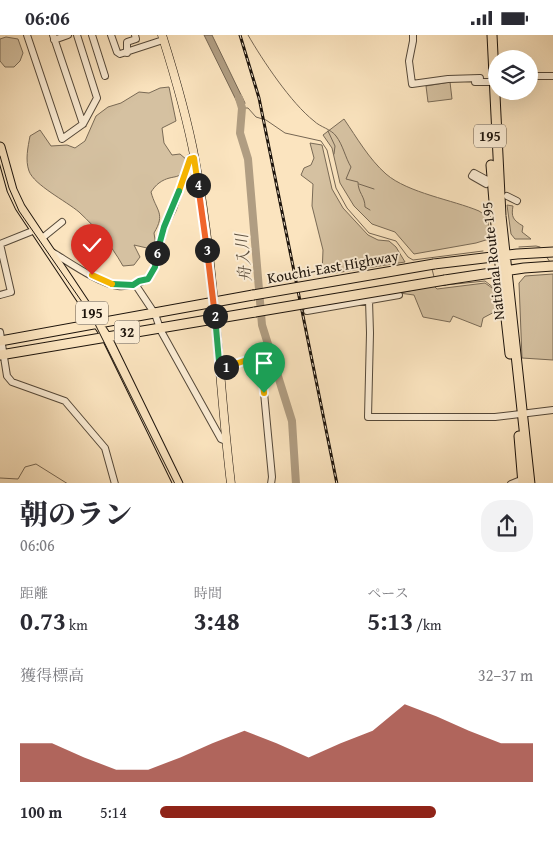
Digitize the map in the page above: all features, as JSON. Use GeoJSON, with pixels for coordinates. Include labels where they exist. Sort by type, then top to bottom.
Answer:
{"type":"FeatureCollection","features":[{"type":"Feature","properties":{"kind":"highway","name":"National Route 195"},"geometry":{"type":"LineString","coordinates":[[486,35],[488,66]]}},
{"type":"Feature","properties":{"kind":"highway","name":"National Route 195"},"geometry":{"type":"LineString","coordinates":[[491,50],[492,35]]}},
{"type":"Feature","properties":{"kind":"highway","name":"National Route 195"},"geometry":{"type":"LineString","coordinates":[[489,100],[489,182],[504,271],[526,481]]}},
{"type":"Feature","properties":{"kind":"highway","name":"National Route 195"},"geometry":{"type":"LineString","coordinates":[[491,100],[502,255]]}},
{"type":"Feature","properties":{"kind":"highway","name":"195"},"geometry":{"type":"LineString","coordinates":[[0,147],[12,190],[22,212],[99,323],[178,483]]}},
{"type":"Feature","properties":{"kind":"highway","name":"Kouchi-East Highway"},"geometry":{"type":"LineString","coordinates":[[0,338],[154,314],[434,264],[502,255],[553,252]]}},
{"type":"Feature","properties":{"kind":"highway","name":"Kouchi-East Highway"},"geometry":{"type":"LineString","coordinates":[[2,354],[445,280],[524,268],[553,266]]}},
{"type":"Feature","properties":{"kind":"main road"},"geometry":{"type":"LineString","coordinates":[[162,38],[178,88],[194,158],[216,318],[231,483]]}},
{"type":"Feature","properties":{"kind":"street"},"geometry":{"type":"LineString","coordinates":[[28,35],[62,139],[83,124],[97,98],[77,35]]}},
{"type":"Feature","properties":{"kind":"street"},"geometry":{"type":"LineString","coordinates":[[68,35],[53,37],[83,124]]}},
{"type":"Feature","properties":{"kind":"street"},"geometry":{"type":"LineString","coordinates":[[92,35],[105,75]]}},
{"type":"Feature","properties":{"kind":"street"},"geometry":{"type":"LineString","coordinates":[[111,35],[117,52],[120,54],[127,53],[162,38]]}},
{"type":"Feature","properties":{"kind":"street"},"geometry":{"type":"LineString","coordinates":[[127,53],[128,42],[136,39],[135,35]]}},
{"type":"Feature","properties":{"kind":"street"},"geometry":{"type":"LineString","coordinates":[[413,35],[409,61],[412,84],[448,79],[460,79],[464,82],[488,81]]}},
{"type":"Feature","properties":{"kind":"street"},"geometry":{"type":"LineString","coordinates":[[538,76],[553,76]]}},
{"type":"Feature","properties":{"kind":"street"},"geometry":{"type":"LineString","coordinates":[[50,251],[77,269],[114,284],[135,284],[148,279],[155,267],[164,227],[173,209],[190,159],[194,158]]}},
{"type":"Feature","properties":{"kind":"street"},"geometry":{"type":"LineString","coordinates":[[507,196],[517,201]]}},
{"type":"Feature","properties":{"kind":"street"},"geometry":{"type":"LineString","coordinates":[[41,239],[62,222]]}},
{"type":"Feature","properties":{"kind":"street"},"geometry":{"type":"LineString","coordinates":[[0,295],[11,292],[0,243],[35,230]]}},
{"type":"Feature","properties":{"kind":"street"},"geometry":{"type":"LineString","coordinates":[[135,284],[154,314],[159,327],[220,439],[226,441]]}},
{"type":"Feature","properties":{"kind":"street"},"geometry":{"type":"LineString","coordinates":[[307,311],[399,295]]}},
{"type":"Feature","properties":{"kind":"street"},"geometry":{"type":"LineString","coordinates":[[369,300],[368,417],[495,417],[519,410],[553,410]]}},
{"type":"Feature","properties":{"kind":"street"},"geometry":{"type":"LineString","coordinates":[[0,338],[7,377],[12,382],[65,401],[105,448],[115,483]]}},
{"type":"Feature","properties":{"kind":"street"},"geometry":{"type":"LineString","coordinates":[[220,373],[224,368],[253,358],[263,382],[269,429],[271,483]]}},
{"type":"Feature","properties":{"kind":"street"},"geometry":{"type":"LineString","coordinates":[[511,483],[526,481]]}},
{"type":"Feature","properties":{"kind":"shaded area"},"geometry":{"type":"Polygon","coordinates":[[[204,35],[212,35],[245,103],[244,106],[240,108],[204,35]]]}},
{"type":"Feature","properties":{"kind":"shaded area"},"geometry":{"type":"Polygon","coordinates":[[[6,37],[18,39],[23,53],[20,61],[14,67],[5,67],[0,61],[0,39],[6,37]]]}},
{"type":"Feature","properties":{"kind":"shaded area"},"geometry":{"type":"Polygon","coordinates":[[[450,82],[452,99],[428,102],[426,86],[450,82]]]}},
{"type":"Feature","properties":{"kind":"shaded area"},"geometry":{"type":"Polygon","coordinates":[[[169,87],[176,121],[162,128],[164,143],[172,155],[180,154],[187,160],[180,175],[164,180],[151,192],[160,216],[154,233],[156,246],[147,248],[134,245],[140,257],[134,265],[123,266],[98,231],[79,212],[37,182],[32,176],[27,162],[30,136],[40,130],[51,146],[67,145],[75,148],[85,141],[96,116],[108,107],[121,103],[139,92],[149,93],[160,88],[169,87]]]}},
{"type":"Feature","properties":{"kind":"shaded area"},"geometry":{"type":"Polygon","coordinates":[[[344,119],[374,162],[395,181],[418,191],[479,211],[488,217],[489,239],[414,254],[395,232],[372,224],[354,206],[340,183],[332,148],[323,135],[344,119]]]}},
{"type":"Feature","properties":{"kind":"shaded area"},"geometry":{"type":"Polygon","coordinates":[[[310,143],[322,145],[332,189],[343,208],[368,235],[378,240],[389,241],[396,247],[405,262],[322,275],[323,250],[312,206],[313,184],[301,175],[304,168],[311,165],[314,158],[310,143]]]}},
{"type":"Feature","properties":{"kind":"shaded area"},"geometry":{"type":"Polygon","coordinates":[[[507,205],[513,206],[512,213],[514,218],[523,226],[522,232],[531,239],[515,239],[511,234],[507,205]]]}},
{"type":"Feature","properties":{"kind":"shaded area"},"geometry":{"type":"Polygon","coordinates":[[[553,274],[553,360],[522,358],[519,283],[525,276],[553,274]]]}},
{"type":"Feature","properties":{"kind":"shaded area"},"geometry":{"type":"Polygon","coordinates":[[[485,283],[495,290],[498,310],[483,318],[481,327],[453,316],[450,322],[423,317],[414,295],[399,293],[434,286],[437,289],[485,283]]]}},
{"type":"Feature","properties":{"kind":"waterway"},"geometry":{"type":"LineString","coordinates":[[248,35],[269,69],[296,104],[316,123],[336,136],[351,167],[346,179],[358,182],[365,207],[370,210]]}},
{"type":"Feature","properties":{"kind":"waterway","name":"舟入川"},"geometry":{"type":"LineString","coordinates":[[239,98],[242,108],[240,133],[248,159],[262,325],[292,421],[296,483]]}},
{"type":"Feature","properties":{"kind":"waterway"},"geometry":{"type":"LineString","coordinates":[[242,108],[248,108],[256,117],[266,120],[285,133],[321,141],[327,150],[336,188],[347,208],[369,233],[396,241],[408,257],[413,260],[483,251]]}},
{"type":"Feature","properties":{"kind":"waterway"},"geometry":{"type":"LineString","coordinates":[[328,131],[335,146],[334,154]]}},
{"type":"Feature","properties":{"kind":"waterway"},"geometry":{"type":"LineString","coordinates":[[359,184],[374,189]]}},
{"type":"Feature","properties":{"kind":"waterway"},"geometry":{"type":"LineString","coordinates":[[519,247],[540,247]]}},
{"type":"Feature","properties":{"kind":"waterway"},"geometry":{"type":"LineString","coordinates":[[546,256],[550,262]]}},
{"type":"Feature","properties":{"kind":"waterway"},"geometry":{"type":"LineString","coordinates":[[432,269],[434,277]]}},
{"type":"Feature","properties":{"kind":"waterway"},"geometry":{"type":"LineString","coordinates":[[436,286],[485,281],[494,288]]}},
{"type":"Feature","properties":{"kind":"waterway"},"geometry":{"type":"LineString","coordinates":[[0,478],[18,479],[25,467],[36,464],[66,483]]}},
{"type":"Feature","properties":{"kind":"tram line"},"geometry":{"type":"LineString","coordinates":[[0,156],[9,188],[19,211],[89,312],[174,483]]}},
{"type":"Feature","properties":{"kind":"railway"},"geometry":{"type":"LineString","coordinates":[[240,35],[259,98],[337,483]]}},
{"type":"Feature","properties":{"kind":"route"},"geometry":{"type":"LineString","coordinates":[[92,275],[119,286],[133,285],[148,279],[155,267],[164,227],[173,209],[190,159],[194,158],[214,303],[220,373],[224,368],[253,358],[263,382],[264,393]]}}]}
